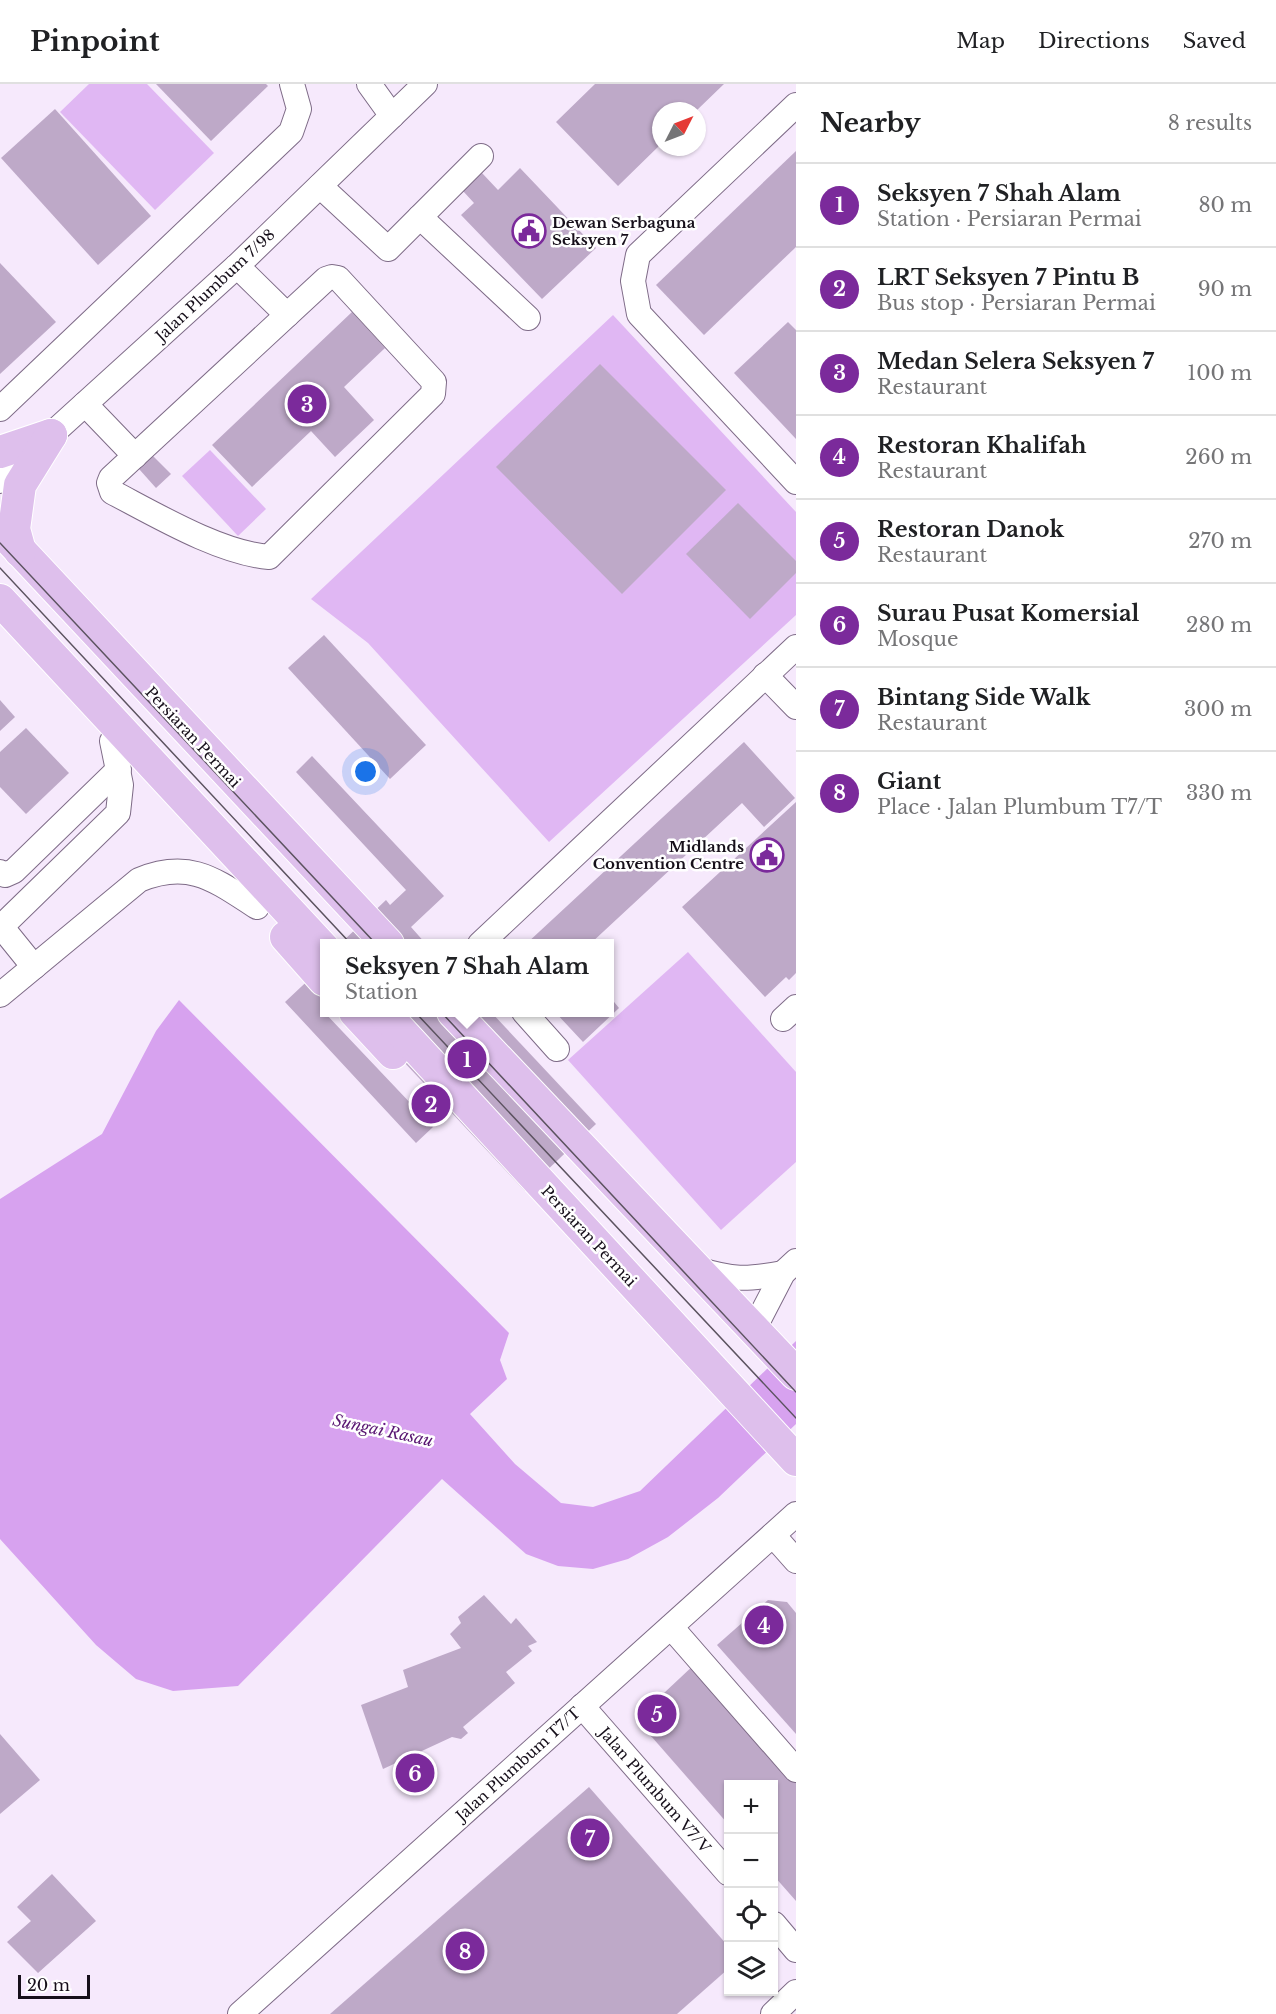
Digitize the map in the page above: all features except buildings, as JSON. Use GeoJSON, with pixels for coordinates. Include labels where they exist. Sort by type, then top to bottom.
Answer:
{"type":"FeatureCollection","features":[{"type":"Feature","properties":{"kind":"main road"},"geometry":{"type":"LineString","coordinates":[[0,452],[51,435]]}},
{"type":"Feature","properties":{"kind":"main road"},"geometry":{"type":"LineString","coordinates":[[10,540],[14,530],[20,485],[51,435]]}},
{"type":"Feature","properties":{"kind":"main road","name":"Persiaran Permai"},"geometry":{"type":"LineString","coordinates":[[10,540],[383,939]]}},
{"type":"Feature","properties":{"kind":"main road"},"geometry":{"type":"LineString","coordinates":[[0,577],[69,649],[118,747],[320,945]]}},
{"type":"Feature","properties":{"kind":"main road"},"geometry":{"type":"LineString","coordinates":[[0,600],[54,657],[118,747],[320,976]]}},
{"type":"Feature","properties":{"kind":"main road"},"geometry":{"type":"LineString","coordinates":[[360,1017],[591,1269],[709,1365]]}},
{"type":"Feature","properties":{"kind":"main road","name":"Persiaran Permai"},"geometry":{"type":"LineString","coordinates":[[388,1017],[796,1460]]}},
{"type":"Feature","properties":{"kind":"main road"},"geometry":{"type":"LineString","coordinates":[[458,1017],[796,1374]]}},
{"type":"Feature","properties":{"kind":"street"},"geometry":{"type":"LineString","coordinates":[[0,409],[291,132],[298,109],[292,84]]}},
{"type":"Feature","properties":{"kind":"street"},"geometry":{"type":"LineString","coordinates":[[369,84],[392,117]]}},
{"type":"Feature","properties":{"kind":"street","name":"Jalan Plumbum 7/98"},"geometry":{"type":"LineString","coordinates":[[0,481],[237,266],[425,84]]}},
{"type":"Feature","properties":{"kind":"street"},"geometry":{"type":"LineString","coordinates":[[796,105],[638,255],[633,281],[639,314],[796,482]]}},
{"type":"Feature","properties":{"kind":"street"},"geometry":{"type":"LineString","coordinates":[[320,186],[388,249],[481,156]]}},
{"type":"Feature","properties":{"kind":"street"},"geometry":{"type":"LineString","coordinates":[[420,217],[528,318]]}},
{"type":"Feature","properties":{"kind":"street"},"geometry":{"type":"LineString","coordinates":[[237,266],[287,315]]}},
{"type":"Feature","properties":{"kind":"street"},"geometry":{"type":"LineString","coordinates":[[338,278],[434,382],[433,394],[268,557],[246,555],[225,547],[112,492],[109,483],[111,478],[135,456],[326,279],[338,278]]}},
{"type":"Feature","properties":{"kind":"street"},"geometry":{"type":"LineString","coordinates":[[85,404],[135,456]]}},
{"type":"Feature","properties":{"kind":"street"},"geometry":{"type":"LineString","coordinates":[[485,939],[796,647]]}},
{"type":"Feature","properties":{"kind":"street"},"geometry":{"type":"LineString","coordinates":[[765,675],[796,707]]}},
{"type":"Feature","properties":{"kind":"street"},"geometry":{"type":"LineString","coordinates":[[0,872],[5,874],[14,871],[118,747]]}},
{"type":"Feature","properties":{"kind":"street"},"geometry":{"type":"LineString","coordinates":[[34,967],[0,927],[114,818],[121,800],[118,747]]}},
{"type":"Feature","properties":{"kind":"street"},"geometry":{"type":"LineString","coordinates":[[0,995],[139,880],[156,873],[173,869],[195,872],[216,881],[257,907]]}},
{"type":"Feature","properties":{"kind":"street"},"geometry":{"type":"LineString","coordinates":[[528,1017],[557,1049]]}},
{"type":"Feature","properties":{"kind":"street"},"geometry":{"type":"LineString","coordinates":[[695,1269],[729,1279],[790,1267]]}},
{"type":"Feature","properties":{"kind":"street"},"geometry":{"type":"LineString","coordinates":[[758,1333],[790,1267]]}},
{"type":"Feature","properties":{"kind":"street","name":"Jalan Plumbum T7/T"},"geometry":{"type":"LineString","coordinates":[[240,2014],[796,1514]]}},
{"type":"Feature","properties":{"kind":"street"},"geometry":{"type":"LineString","coordinates":[[773,1534],[796,1560]]}},
{"type":"Feature","properties":{"kind":"street"},"geometry":{"type":"LineString","coordinates":[[670,1627],[796,1770]]}},
{"type":"Feature","properties":{"kind":"street","name":"Jalan Plumbum V7/V"},"geometry":{"type":"LineString","coordinates":[[582,1706],[724,1867]]}},
{"type":"Feature","properties":{"kind":"street"},"geometry":{"type":"LineString","coordinates":[[778,1929],[796,1950]]}},
{"type":"Feature","properties":{"kind":"street"},"geometry":{"type":"LineString","coordinates":[[773,2014],[796,1992]]}},
{"type":"Feature","properties":{"kind":"shaded area"},"geometry":{"type":"Polygon","coordinates":[[[89,84],[147,84],[214,153],[155,210],[60,112],[89,84]]]}},
{"type":"Feature","properties":{"kind":"shaded area"},"geometry":{"type":"Polygon","coordinates":[[[613,315],[796,512],[796,615],[549,842],[368,643],[311,599],[613,315]]]}},
{"type":"Feature","properties":{"kind":"shaded area"},"geometry":{"type":"Polygon","coordinates":[[[210,450],[266,509],[238,536],[182,476],[210,450]]]}},
{"type":"Feature","properties":{"kind":"shaded area"},"geometry":{"type":"Polygon","coordinates":[[[688,952],[796,1072],[796,1162],[721,1230],[568,1060],[688,952]]]}},
{"type":"Feature","properties":{"kind":"water","name":"Sungai Rasau"},"geometry":{"type":"Polygon","coordinates":[[[179,1000],[509,1333],[500,1360],[507,1379],[470,1414],[515,1464],[561,1503],[593,1507],[640,1491],[796,1341],[796,1424],[718,1498],[668,1537],[628,1559],[593,1569],[558,1566],[526,1554],[442,1479],[238,1686],[173,1691],[136,1679],[96,1645],[0,1539],[0,1199],[102,1134],[156,1031],[179,1000]]]}},
{"type":"Feature","properties":{"kind":"tram line"},"geometry":{"type":"LineString","coordinates":[[0,543],[371,939]]}},
{"type":"Feature","properties":{"kind":"tram line"},"geometry":{"type":"LineString","coordinates":[[0,568],[346,939]]}},
{"type":"Feature","properties":{"kind":"tram line"},"geometry":{"type":"LineString","coordinates":[[420,1017],[796,1418]]}},
{"type":"Feature","properties":{"kind":"tram line"},"geometry":{"type":"LineString","coordinates":[[446,1017],[796,1392]]}},
{"type":"Feature","properties":{"kind":"place","name":"Dewan Serbaguna Seksyen 7"},"geometry":{"type":"Point","coordinates":[529,231]}},
{"type":"Feature","properties":{"kind":"place","name":"Medan Selera Seksyen 7"},"geometry":{"type":"Point","coordinates":[307,404]}},
{"type":"Feature","properties":{"kind":"place","name":"Midlands Convention Centre"},"geometry":{"type":"Point","coordinates":[767,855]}},
{"type":"Feature","properties":{"kind":"place","name":"Seksyen 7 Shah Alam"},"geometry":{"type":"Point","coordinates":[467,1059]}},
{"type":"Feature","properties":{"kind":"place","name":"LRT Seksyen 7 Pintu B"},"geometry":{"type":"Point","coordinates":[431,1104]}},
{"type":"Feature","properties":{"kind":"place","name":"Restoran Khalifah"},"geometry":{"type":"Point","coordinates":[764,1625]}},
{"type":"Feature","properties":{"kind":"place","name":"Restoran Danok"},"geometry":{"type":"Point","coordinates":[657,1714]}},
{"type":"Feature","properties":{"kind":"place","name":"Surau Pusat Komersial"},"geometry":{"type":"Point","coordinates":[415,1773]}},
{"type":"Feature","properties":{"kind":"place","name":"Bintang Side Walk"},"geometry":{"type":"Point","coordinates":[590,1838]}},
{"type":"Feature","properties":{"kind":"place","name":"Giant"},"geometry":{"type":"Point","coordinates":[465,1951]}}]}
